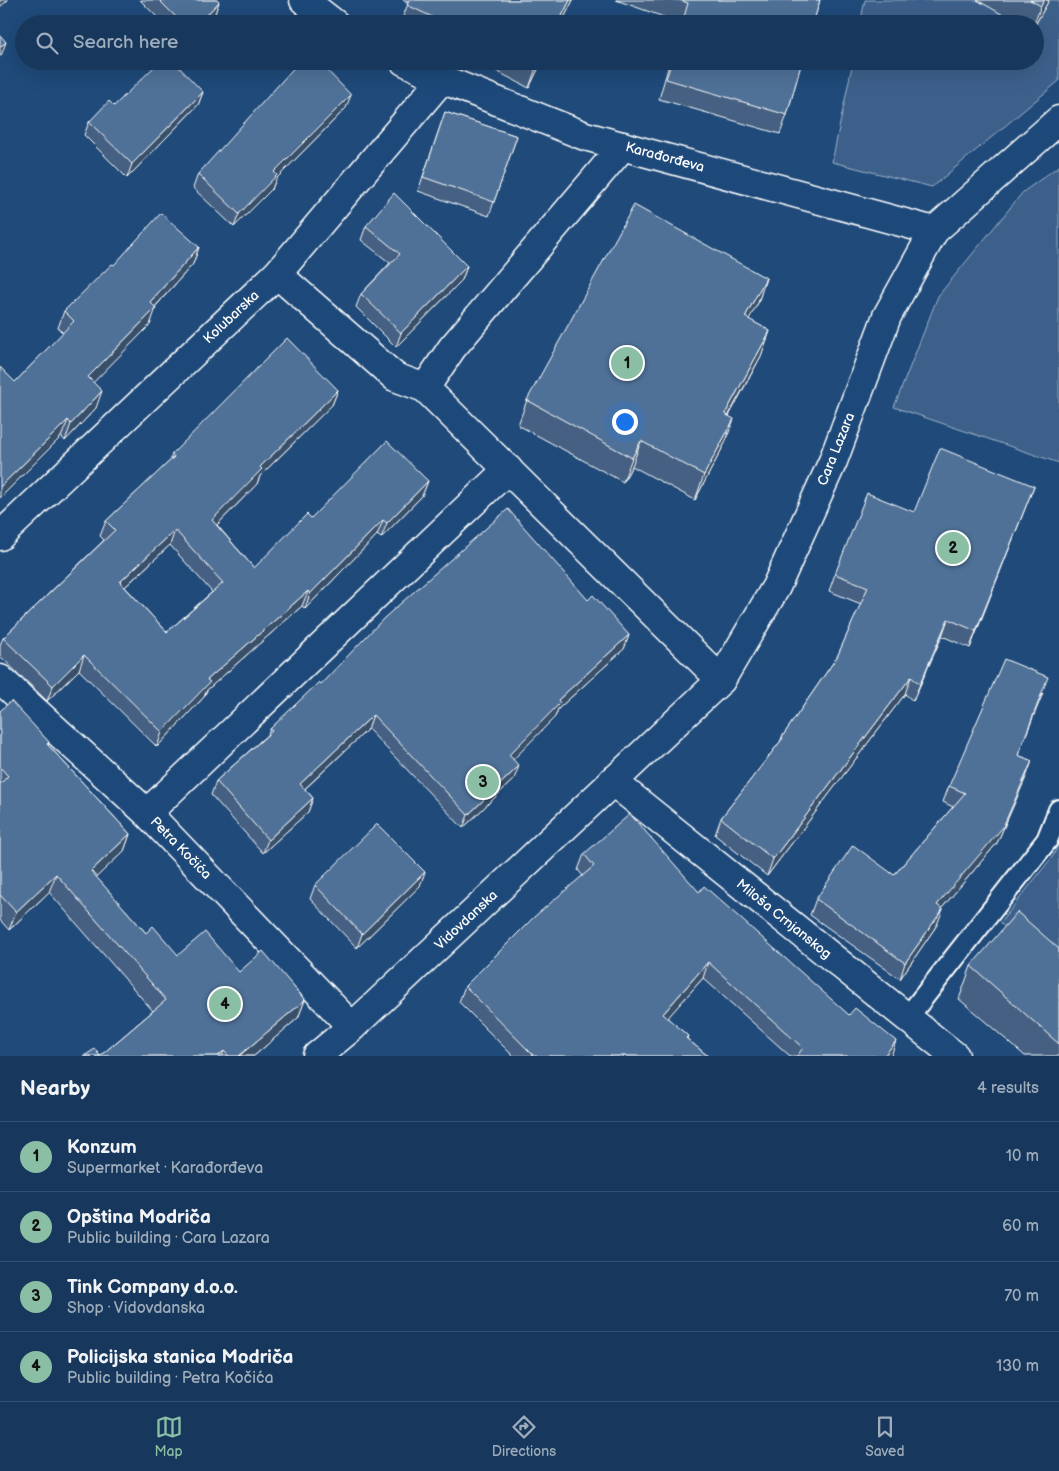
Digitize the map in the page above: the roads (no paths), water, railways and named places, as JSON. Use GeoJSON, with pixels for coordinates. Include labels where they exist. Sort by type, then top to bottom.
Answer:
{"type":"FeatureCollection","features":[{"type":"Feature","properties":{"kind":"street"},"geometry":{"type":"LineString","coordinates":[[304,0],[323,15]]}},
{"type":"Feature","properties":{"kind":"street","name":"Karađorđeva"},"geometry":{"type":"LineString","coordinates":[[423,70],[585,136],[934,231]]}},
{"type":"Feature","properties":{"kind":"street","name":"Kolubarska"},"geometry":{"type":"LineString","coordinates":[[0,536],[277,274],[442,79]]}},
{"type":"Feature","properties":{"kind":"street","name":"Cara Lazara"},"geometry":{"type":"LineString","coordinates":[[612,781],[721,680],[776,587],[833,461],[887,316],[934,231],[1059,120]]}},
{"type":"Feature","properties":{"kind":"street"},"geometry":{"type":"LineString","coordinates":[[425,388],[452,348],[623,146]]}},
{"type":"Feature","properties":{"kind":"street"},"geometry":{"type":"LineString","coordinates":[[277,274],[395,378],[425,388],[721,680]]}},
{"type":"Feature","properties":{"kind":"street"},"geometry":{"type":"LineString","coordinates":[[147,813],[508,469]]}},
{"type":"Feature","properties":{"kind":"street","name":"Petra Kočića"},"geometry":{"type":"LineString","coordinates":[[0,679],[147,813],[352,1027]]}},
{"type":"Feature","properties":{"kind":"street","name":"Miloša Crnjanskog"},"geometry":{"type":"LineString","coordinates":[[612,781],[955,1056]]}},
{"type":"Feature","properties":{"kind":"street","name":"Vidovdanska"},"geometry":{"type":"LineString","coordinates":[[317,1056],[352,1027],[612,781]]}},
{"type":"Feature","properties":{"kind":"lane"},"geometry":{"type":"LineString","coordinates":[[907,1018],[1047,840],[1059,810]]}},
{"type":"Feature","properties":{"kind":"place","name":"Konzum"},"geometry":{"type":"Point","coordinates":[627,363]}},
{"type":"Feature","properties":{"kind":"place","name":"Opština Modriča"},"geometry":{"type":"Point","coordinates":[953,548]}},
{"type":"Feature","properties":{"kind":"place","name":"Tink Company d.o.o."},"geometry":{"type":"Point","coordinates":[483,782]}},
{"type":"Feature","properties":{"kind":"place","name":"Policijska stanica Modriča"},"geometry":{"type":"Point","coordinates":[225,1004]}}]}
